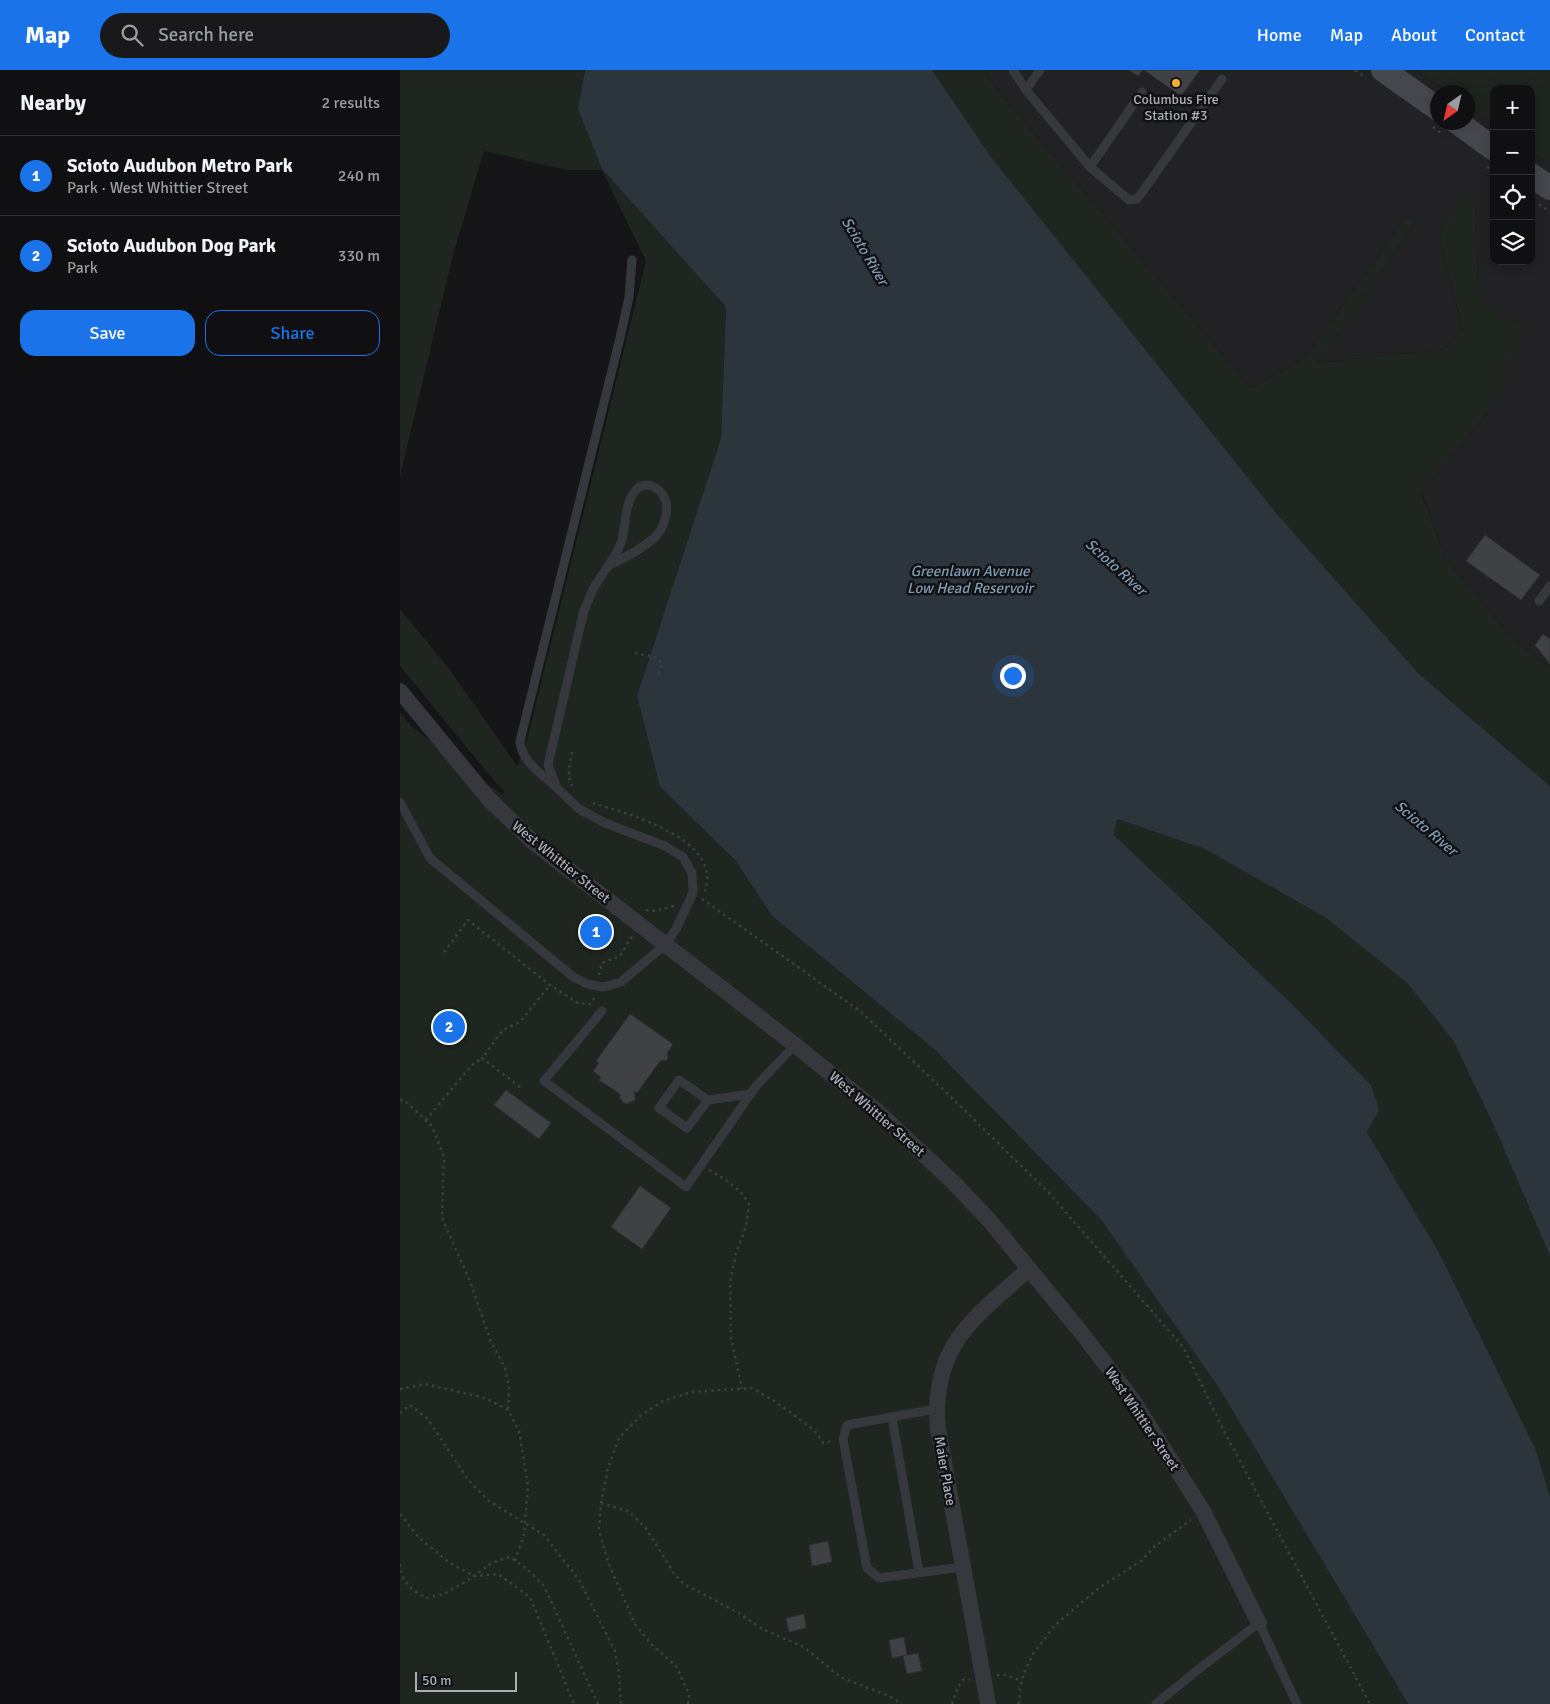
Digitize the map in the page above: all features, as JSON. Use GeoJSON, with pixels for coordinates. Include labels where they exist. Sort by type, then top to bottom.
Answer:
{"type":"FeatureCollection","features":[{"type":"Feature","properties":{"kind":"main road"},"geometry":{"type":"LineString","coordinates":[[1383,70],[1430,103]]}},
{"type":"Feature","properties":{"kind":"main road"},"geometry":{"type":"LineString","coordinates":[[1468,130],[1490,146]]}},
{"type":"Feature","properties":{"kind":"main road"},"geometry":{"type":"LineString","coordinates":[[1535,181],[1544,196]]}},
{"type":"Feature","properties":{"kind":"street","name":"West Whittier Street"},"geometry":{"type":"LineString","coordinates":[[400,691],[467,774],[510,821],[533,842],[666,944],[877,1111],[953,1182],[989,1220],[1084,1336],[1132,1399],[1203,1510],[1259,1623]]}},
{"type":"Feature","properties":{"kind":"street","name":"Maier Place"},"geometry":{"type":"LineString","coordinates":[[988,1704],[936,1410],[940,1373],[955,1342],[975,1318],[1029,1269]]}},
{"type":"Feature","properties":{"kind":"lane"},"geometry":{"type":"LineString","coordinates":[[1013,70],[1026,90],[1090,167],[1129,200],[1136,199],[1222,79]]}},
{"type":"Feature","properties":{"kind":"lane"},"geometry":{"type":"LineString","coordinates":[[1026,90],[1040,70]]}},
{"type":"Feature","properties":{"kind":"lane"},"geometry":{"type":"LineString","coordinates":[[1090,167],[1142,92]]}},
{"type":"Feature","properties":{"kind":"lane"},"geometry":{"type":"LineString","coordinates":[[400,802],[430,858],[572,976],[586,984],[604,987],[621,982],[666,944],[693,893],[692,873],[684,857],[665,846],[605,823],[579,809],[524,756],[520,741],[620,338],[629,297],[632,260]]}},
{"type":"Feature","properties":{"kind":"lane"},"geometry":{"type":"LineString","coordinates":[[557,788],[548,765],[584,610],[595,586],[610,565],[622,540],[625,517],[636,490],[641,486],[648,485],[656,488],[666,501],[665,520],[660,532],[626,557],[610,565]]}},
{"type":"Feature","properties":{"kind":"lane"},"geometry":{"type":"LineString","coordinates":[[1539,601],[1550,586]]}},
{"type":"Feature","properties":{"kind":"lane"},"geometry":{"type":"LineString","coordinates":[[602,1010],[544,1081],[686,1187],[751,1094],[795,1045]]}},
{"type":"Feature","properties":{"kind":"lane"},"geometry":{"type":"LineString","coordinates":[[708,1100],[687,1128],[659,1108],[679,1080],[708,1100],[751,1094]]}},
{"type":"Feature","properties":{"kind":"lane"},"geometry":{"type":"LineString","coordinates":[[936,1410],[847,1426],[843,1439],[867,1568],[879,1578],[963,1567]]}},
{"type":"Feature","properties":{"kind":"lane"},"geometry":{"type":"LineString","coordinates":[[892,1418],[920,1572]]}},
{"type":"Feature","properties":{"kind":"lane"},"geometry":{"type":"LineString","coordinates":[[1156,1704],[1259,1623],[1297,1704]]}},
{"type":"Feature","properties":{"kind":"path"},"geometry":{"type":"LineString","coordinates":[[1544,196],[1550,212]]}},
{"type":"Feature","properties":{"kind":"path"},"geometry":{"type":"LineString","coordinates":[[635,654],[658,658],[662,664],[658,678]]}},
{"type":"Feature","properties":{"kind":"path"},"geometry":{"type":"LineString","coordinates":[[426,1120],[471,1066],[482,1058],[503,1030],[520,1022],[550,985]]}},
{"type":"Feature","properties":{"kind":"path"},"geometry":{"type":"LineString","coordinates":[[482,1058],[520,1087]]}},
{"type":"Feature","properties":{"kind":"path"},"geometry":{"type":"LineString","coordinates":[[400,1100],[405,1102],[432,1126],[444,1157],[442,1218],[470,1281],[491,1342],[505,1368],[509,1386],[508,1410],[519,1431],[528,1486],[524,1535],[515,1561]]}},
{"type":"Feature","properties":{"kind":"path"},"geometry":{"type":"LineString","coordinates":[[701,1166],[722,1177],[741,1191],[749,1204],[746,1227],[736,1253],[730,1282],[731,1337],[742,1389]]}},
{"type":"Feature","properties":{"kind":"path"},"geometry":{"type":"LineString","coordinates":[[400,1389],[425,1384],[485,1398],[508,1410]]}},
{"type":"Feature","properties":{"kind":"path"},"geometry":{"type":"LineString","coordinates":[[688,1704],[689,1694],[676,1666],[652,1645],[635,1624],[608,1562],[599,1530],[601,1503],[608,1468],[619,1438],[640,1416],[664,1402],[692,1392],[752,1388],[776,1402],[814,1430],[823,1443],[843,1439]]}},
{"type":"Feature","properties":{"kind":"path"},"geometry":{"type":"LineString","coordinates":[[400,1413],[410,1405],[427,1418],[468,1480],[490,1502],[544,1535],[580,1580],[615,1651],[621,1704]]}},
{"type":"Feature","properties":{"kind":"path"},"geometry":{"type":"LineString","coordinates":[[601,1503],[628,1511],[645,1527],[675,1575],[684,1584],[716,1599],[762,1629],[804,1648],[840,1677],[889,1696],[902,1704]]}},
{"type":"Feature","properties":{"kind":"path"},"geometry":{"type":"LineString","coordinates":[[1020,1704],[1020,1688],[1032,1654],[1055,1625],[1099,1588],[1141,1561],[1154,1547],[1203,1510]]}},
{"type":"Feature","properties":{"kind":"path"},"geometry":{"type":"LineString","coordinates":[[400,1514],[419,1538],[450,1562],[474,1576],[498,1574],[530,1596],[574,1704]]}},
{"type":"Feature","properties":{"kind":"path"},"geometry":{"type":"LineString","coordinates":[[400,1564],[400,1570],[409,1588],[426,1598],[444,1594],[493,1562],[510,1557],[527,1569],[544,1586],[598,1704]]}},
{"type":"Feature","properties":{"kind":"shaded area"},"geometry":{"type":"Polygon","coordinates":[[[400,70],[585,70],[578,109],[602,169],[726,307],[721,438],[637,696],[660,787],[735,860],[772,916],[934,1049],[1102,1221],[1219,1388],[1408,1704],[400,1704],[400,712],[411,726],[502,795],[505,792],[400,666],[400,609],[450,670],[517,766],[526,744],[646,261],[602,170],[567,170],[484,151],[453,255],[400,476],[400,70]]]}},
{"type":"Feature","properties":{"kind":"shaded area"},"geometry":{"type":"Polygon","coordinates":[[[932,70],[984,70],[996,88],[1251,388],[1305,358],[1406,217],[1417,220],[1317,363],[1445,349],[1463,331],[1440,238],[1461,195],[1476,198],[1478,295],[1523,326],[1492,407],[1421,492],[1445,557],[1513,639],[1550,668],[1550,786],[1419,674],[1277,514],[991,157],[932,70]]]}},
{"type":"Feature","properties":{"kind":"shaded area"},"geometry":{"type":"Polygon","coordinates":[[[984,70],[1415,70],[1438,85],[1430,85],[1430,130],[1475,130],[1475,111],[1490,121],[1490,265],[1535,265],[1535,154],[1550,165],[1550,668],[1513,639],[1445,557],[1421,491],[1492,407],[1478,295],[1476,198],[1440,238],[1463,332],[1445,349],[1316,363],[1417,220],[1406,217],[1305,358],[1251,388],[996,88],[984,70]]]}},
{"type":"Feature","properties":{"kind":"shaded area"},"geometry":{"type":"Polygon","coordinates":[[[1415,70],[1550,70],[1550,165],[1535,154],[1535,85],[1490,85],[1490,121],[1475,111],[1475,85],[1438,85],[1415,70]]]}},
{"type":"Feature","properties":{"kind":"shaded area"},"geometry":{"type":"Polygon","coordinates":[[[1117,819],[1205,849],[1326,918],[1407,983],[1453,1040],[1494,1126],[1550,1256],[1550,1497],[1536,1450],[1440,1254],[1367,1132],[1378,1110],[1371,1085],[1290,1002],[1114,835],[1117,819]]]}},
{"type":"Feature","properties":{"kind":"water","name":"Greenlawn Avenue Low Head Reservoir"},"geometry":{"type":"Polygon","coordinates":[[[585,70],[932,70],[991,157],[1277,514],[1419,674],[1550,786],[1550,1256],[1494,1126],[1453,1040],[1407,983],[1326,918],[1205,849],[1117,819],[1114,835],[1290,1002],[1371,1085],[1379,1110],[1367,1132],[1440,1254],[1536,1450],[1550,1497],[1550,1704],[1408,1704],[1219,1388],[1102,1221],[934,1049],[772,916],[735,860],[660,787],[637,696],[721,438],[726,307],[602,169],[578,109],[585,70]]]}},
{"type":"Feature","properties":{"kind":"building","name":"Columbus Fire Station #3"},"geometry":{"type":"Polygon","coordinates":[[[1129,70],[1143,70],[1138,76],[1129,70]]]}},
{"type":"Feature","properties":{"kind":"building","name":"Columbus Fire Station #3"},"geometry":{"type":"Polygon","coordinates":[[[1144,70],[1200,70],[1181,96],[1144,70]]]}},
{"type":"Feature","properties":{"kind":"building"},"geometry":{"type":"Polygon","coordinates":[[[1485,535],[1540,575],[1521,600],[1466,561],[1485,535]]]}},
{"type":"Feature","properties":{"kind":"building"},"geometry":{"type":"Polygon","coordinates":[[[1543,634],[1550,639],[1550,664],[1535,645],[1543,634]]]}},
{"type":"Feature","properties":{"kind":"building"},"geometry":{"type":"Polygon","coordinates":[[[630,1014],[673,1044],[667,1053],[667,1060],[660,1061],[637,1093],[634,1091],[635,1100],[627,1104],[620,1098],[620,1094],[599,1080],[601,1077],[593,1071],[599,1063],[596,1061],[630,1014]]]}},
{"type":"Feature","properties":{"kind":"building"},"geometry":{"type":"Polygon","coordinates":[[[506,1090],[551,1123],[539,1139],[494,1105],[506,1090]]]}},
{"type":"Feature","properties":{"kind":"building"},"geometry":{"type":"Polygon","coordinates":[[[640,1186],[671,1208],[642,1249],[611,1227],[640,1186]]]}},
{"type":"Feature","properties":{"kind":"building"},"geometry":{"type":"Polygon","coordinates":[[[828,1541],[832,1562],[812,1566],[809,1545],[828,1541]]]}},
{"type":"Feature","properties":{"kind":"building"},"geometry":{"type":"Polygon","coordinates":[[[804,1614],[806,1628],[789,1632],[786,1618],[804,1614]]]}},
{"type":"Feature","properties":{"kind":"building"},"geometry":{"type":"Polygon","coordinates":[[[904,1637],[907,1655],[892,1658],[889,1640],[904,1637]]]}},
{"type":"Feature","properties":{"kind":"building"},"geometry":{"type":"Polygon","coordinates":[[[918,1653],[922,1671],[907,1674],[903,1656],[918,1653]]]}},
{"type":"Feature","properties":{"kind":"place","name":"Columbus Fire Station #3"},"geometry":{"type":"Point","coordinates":[1176,83]}},
{"type":"Feature","properties":{"kind":"place","name":"Scioto Audubon Metro Park"},"geometry":{"type":"Point","coordinates":[596,932]}},
{"type":"Feature","properties":{"kind":"place","name":"Scioto Audubon Dog Park"},"geometry":{"type":"Point","coordinates":[449,1027]}},
{"type":"Feature","properties":{"kind":"water label","name":"Scioto River"},"geometry":{"type":"Point","coordinates":[865,251]}},
{"type":"Feature","properties":{"kind":"water label","name":"Scioto River"},"geometry":{"type":"Point","coordinates":[1116,567]}},
{"type":"Feature","properties":{"kind":"water label","name":"Scioto River"},"geometry":{"type":"Point","coordinates":[1426,828]}}]}
